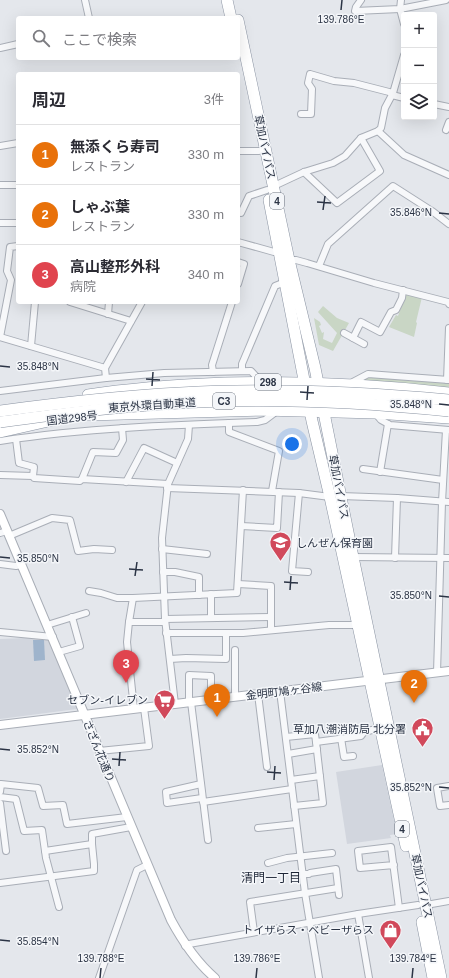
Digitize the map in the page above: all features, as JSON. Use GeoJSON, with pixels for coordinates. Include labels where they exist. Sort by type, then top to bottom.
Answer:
{"type":"FeatureCollection","features":[{"type":"Feature","properties":{"kind":"highway"},"geometry":{"type":"LineString","coordinates":[[227,0],[231,16]]}},
{"type":"Feature","properties":{"kind":"highway","name":"草加バイパス"},"geometry":{"type":"LineString","coordinates":[[234,0],[237,16]]}},
{"type":"Feature","properties":{"kind":"highway","name":"草加バイパス"},"geometry":{"type":"LineString","coordinates":[[240,30],[270,188],[279,252],[304,382],[310,411],[353,557],[374,680],[422,905],[433,978]]}},
{"type":"Feature","properties":{"kind":"highway","name":"草加バイパス"},"geometry":{"type":"LineString","coordinates":[[240,60],[259,151],[289,260],[318,382],[324,411],[336,496],[358,625],[374,680],[380,728],[441,978]]}},
{"type":"Feature","properties":{"kind":"highway","name":"298"},"geometry":{"type":"LineString","coordinates":[[261,384],[318,382],[414,388],[449,393]]}},
{"type":"Feature","properties":{"kind":"highway","name":"国道298号"},"geometry":{"type":"LineString","coordinates":[[0,407],[166,385],[261,384]]}},
{"type":"Feature","properties":{"kind":"highway"},"geometry":{"type":"LineString","coordinates":[[364,389],[449,396]]}},
{"type":"Feature","properties":{"kind":"highway","name":"東京外環自動車道"},"geometry":{"type":"LineString","coordinates":[[0,411],[137,396],[223,392],[334,392],[449,400]]}},
{"type":"Feature","properties":{"kind":"highway","name":"東京外環自動車道"},"geometry":{"type":"LineString","coordinates":[[0,422],[141,405],[218,401],[338,402],[449,410]]}},
{"type":"Feature","properties":{"kind":"highway","name":"国道298号"},"geometry":{"type":"LineString","coordinates":[[0,427],[89,415],[164,409],[264,406]]}},
{"type":"Feature","properties":{"kind":"highway"},"geometry":{"type":"LineString","coordinates":[[89,415],[222,410],[278,410],[375,411],[449,417]]}},
{"type":"Feature","properties":{"kind":"highway"},"geometry":{"type":"LineString","coordinates":[[0,432],[53,420]]}},
{"type":"Feature","properties":{"kind":"street"},"geometry":{"type":"LineString","coordinates":[[85,0],[89,16]]}},
{"type":"Feature","properties":{"kind":"street"},"geometry":{"type":"LineString","coordinates":[[361,0],[355,10],[400,9],[446,0]]}},
{"type":"Feature","properties":{"kind":"street"},"geometry":{"type":"LineString","coordinates":[[401,0],[401,13]]}},
{"type":"Feature","properties":{"kind":"street"},"geometry":{"type":"LineString","coordinates":[[0,48],[16,44]]}},
{"type":"Feature","properties":{"kind":"street"},"geometry":{"type":"LineString","coordinates":[[240,211],[250,196],[304,172],[333,163],[345,156],[361,138],[378,131],[381,128],[384,108],[392,94],[401,65]]}},
{"type":"Feature","properties":{"kind":"street"},"geometry":{"type":"LineString","coordinates":[[301,114],[311,114],[312,88],[308,84],[310,74],[334,81],[354,83],[401,97]]}},
{"type":"Feature","properties":{"kind":"street"},"geometry":{"type":"LineString","coordinates":[[437,105],[449,107]]}},
{"type":"Feature","properties":{"kind":"street"},"geometry":{"type":"LineString","coordinates":[[446,130],[449,122]]}},
{"type":"Feature","properties":{"kind":"street"},"geometry":{"type":"LineString","coordinates":[[378,131],[404,155],[449,175]]}},
{"type":"Feature","properties":{"kind":"street"},"geometry":{"type":"LineString","coordinates":[[304,172],[337,203],[380,171],[361,138]]}},
{"type":"Feature","properties":{"kind":"street"},"geometry":{"type":"LineString","coordinates":[[0,146],[16,143]]}},
{"type":"Feature","properties":{"kind":"street"},"geometry":{"type":"LineString","coordinates":[[240,151],[259,151]]}},
{"type":"Feature","properties":{"kind":"street"},"geometry":{"type":"LineString","coordinates":[[0,185],[16,185]]}},
{"type":"Feature","properties":{"kind":"street"},"geometry":{"type":"LineString","coordinates":[[319,266],[328,244],[393,186],[449,224]]}},
{"type":"Feature","properties":{"kind":"street"},"geometry":{"type":"LineString","coordinates":[[0,224],[16,223]]}},
{"type":"Feature","properties":{"kind":"street"},"geometry":{"type":"LineString","coordinates":[[240,243],[279,252]]}},
{"type":"Feature","properties":{"kind":"street"},"geometry":{"type":"LineString","coordinates":[[16,246],[10,247],[7,271],[11,280],[0,337],[105,368]]}},
{"type":"Feature","properties":{"kind":"street"},"geometry":{"type":"LineString","coordinates":[[289,260],[296,260],[319,266],[374,283],[448,302],[449,304]]}},
{"type":"Feature","properties":{"kind":"street"},"geometry":{"type":"LineString","coordinates":[[240,263],[244,264],[240,277]]}},
{"type":"Feature","properties":{"kind":"street"},"geometry":{"type":"LineString","coordinates":[[242,371],[242,364],[275,286],[285,282]]}},
{"type":"Feature","properties":{"kind":"street"},"geometry":{"type":"LineString","coordinates":[[353,338],[361,322],[379,334],[391,312],[396,310],[402,298],[403,290]]}},
{"type":"Feature","properties":{"kind":"street"},"geometry":{"type":"LineString","coordinates":[[31,346],[35,304]]}},
{"type":"Feature","properties":{"kind":"street"},"geometry":{"type":"LineString","coordinates":[[83,304],[131,321]]}},
{"type":"Feature","properties":{"kind":"street"},"geometry":{"type":"LineString","coordinates":[[108,314],[109,304]]}},
{"type":"Feature","properties":{"kind":"street"},"geometry":{"type":"LineString","coordinates":[[106,378],[105,368],[141,304]]}},
{"type":"Feature","properties":{"kind":"street"},"geometry":{"type":"LineString","coordinates":[[213,372],[212,365],[231,304]]}},
{"type":"Feature","properties":{"kind":"street"},"geometry":{"type":"LineString","coordinates":[[350,384],[368,374],[448,380],[449,328]]}},
{"type":"Feature","properties":{"kind":"street"},"geometry":{"type":"LineString","coordinates":[[344,333],[364,344]]}},
{"type":"Feature","properties":{"kind":"street"},"geometry":{"type":"LineString","coordinates":[[0,391],[106,378],[164,373],[251,371],[261,384]]}},
{"type":"Feature","properties":{"kind":"street"},"geometry":{"type":"LineString","coordinates":[[0,441],[122,428],[256,422],[265,420],[278,410]]}},
{"type":"Feature","properties":{"kind":"street"},"geometry":{"type":"LineString","coordinates":[[375,411],[381,420],[388,424],[448,430],[442,502],[437,673]]}},
{"type":"Feature","properties":{"kind":"street"},"geometry":{"type":"LineString","coordinates":[[229,423],[229,432],[278,451],[272,491]]}},
{"type":"Feature","properties":{"kind":"street"},"geometry":{"type":"LineString","coordinates":[[380,472],[388,424]]}},
{"type":"Feature","properties":{"kind":"street"},"geometry":{"type":"LineString","coordinates":[[175,704],[165,621],[162,538],[167,486],[188,439],[189,425]]}},
{"type":"Feature","properties":{"kind":"street"},"geometry":{"type":"LineString","coordinates":[[82,479],[93,452],[116,453],[123,440],[122,428]]}},
{"type":"Feature","properties":{"kind":"street"},"geometry":{"type":"LineString","coordinates":[[16,439],[19,463],[34,467],[33,476]]}},
{"type":"Feature","properties":{"kind":"street"},"geometry":{"type":"LineString","coordinates":[[126,482],[144,448],[177,463]]}},
{"type":"Feature","properties":{"kind":"street"},"geometry":{"type":"LineString","coordinates":[[363,469],[443,480]]}},
{"type":"Feature","properties":{"kind":"street"},"geometry":{"type":"LineString","coordinates":[[0,475],[449,502]]}},
{"type":"Feature","properties":{"kind":"street"},"geometry":{"type":"LineString","coordinates":[[89,591],[117,598],[237,593],[243,490]]}},
{"type":"Feature","properties":{"kind":"street"},"geometry":{"type":"LineString","coordinates":[[241,526],[277,528],[279,492]]}},
{"type":"Feature","properties":{"kind":"street"},"geometry":{"type":"LineString","coordinates":[[299,493],[292,571],[308,572]]}},
{"type":"Feature","properties":{"kind":"street"},"geometry":{"type":"LineString","coordinates":[[394,558],[397,498]]}},
{"type":"Feature","properties":{"kind":"street","name":"さざん花通り"},"geometry":{"type":"LineString","coordinates":[[0,514],[5,533],[22,565],[53,637],[99,751],[171,920],[185,946],[215,978]]}},
{"type":"Feature","properties":{"kind":"street"},"geometry":{"type":"LineString","coordinates":[[5,533],[52,518],[70,520],[78,551],[94,549],[112,550]]}},
{"type":"Feature","properties":{"kind":"street"},"geometry":{"type":"LineString","coordinates":[[162,549],[207,554]]}},
{"type":"Feature","properties":{"kind":"street"},"geometry":{"type":"LineString","coordinates":[[353,557],[449,558]]}},
{"type":"Feature","properties":{"kind":"street"},"geometry":{"type":"LineString","coordinates":[[0,564],[16,566],[22,565]]}},
{"type":"Feature","properties":{"kind":"street"},"geometry":{"type":"LineString","coordinates":[[163,572],[175,572],[198,577],[199,595]]}},
{"type":"Feature","properties":{"kind":"street"},"geometry":{"type":"LineString","coordinates":[[238,584],[271,586],[271,630]]}},
{"type":"Feature","properties":{"kind":"street"},"geometry":{"type":"LineString","coordinates":[[211,594],[211,618]]}},
{"type":"Feature","properties":{"kind":"street"},"geometry":{"type":"LineString","coordinates":[[133,598],[127,642],[134,709]]}},
{"type":"Feature","properties":{"kind":"street"},"geometry":{"type":"LineString","coordinates":[[47,625],[86,613]]}},
{"type":"Feature","properties":{"kind":"street"},"geometry":{"type":"LineString","coordinates":[[59,652],[80,646],[72,617]]}},
{"type":"Feature","properties":{"kind":"street"},"geometry":{"type":"LineString","coordinates":[[129,622],[271,617]]}},
{"type":"Feature","properties":{"kind":"street"},"geometry":{"type":"LineString","coordinates":[[166,633],[226,633],[329,625],[358,625]]}},
{"type":"Feature","properties":{"kind":"street"},"geometry":{"type":"LineString","coordinates":[[0,632],[53,637]]}},
{"type":"Feature","properties":{"kind":"street"},"geometry":{"type":"LineString","coordinates":[[170,659],[226,659],[226,633]]}},
{"type":"Feature","properties":{"kind":"street"},"geometry":{"type":"LineString","coordinates":[[235,650],[235,697]]}},
{"type":"Feature","properties":{"kind":"street","name":"金明町鳩ヶ谷線"},"geometry":{"type":"LineString","coordinates":[[0,725],[449,671]]}},
{"type":"Feature","properties":{"kind":"street"},"geometry":{"type":"LineString","coordinates":[[208,840],[190,702],[190,675],[211,676],[211,700]]}},
{"type":"Feature","properties":{"kind":"street"},"geometry":{"type":"LineString","coordinates":[[280,691],[309,923],[319,978]]}},
{"type":"Feature","properties":{"kind":"street"},"geometry":{"type":"LineString","coordinates":[[258,694],[266,767]]}},
{"type":"Feature","properties":{"kind":"street"},"geometry":{"type":"LineString","coordinates":[[99,751],[149,746],[144,708]]}},
{"type":"Feature","properties":{"kind":"street"},"geometry":{"type":"LineString","coordinates":[[316,742],[361,736],[364,732],[380,728]]}},
{"type":"Feature","properties":{"kind":"street"},"geometry":{"type":"LineString","coordinates":[[286,737],[315,734],[317,750],[323,803],[294,806]]}},
{"type":"Feature","properties":{"kind":"street"},"geometry":{"type":"LineString","coordinates":[[341,738],[344,757],[353,756]]}},
{"type":"Feature","properties":{"kind":"street"},"geometry":{"type":"LineString","coordinates":[[288,754],[317,750]]}},
{"type":"Feature","properties":{"kind":"street"},"geometry":{"type":"LineString","coordinates":[[291,780],[320,776]]}},
{"type":"Feature","properties":{"kind":"street"},"geometry":{"type":"LineString","coordinates":[[0,792],[1,784],[38,788],[42,806],[63,805],[67,824],[127,817]]}},
{"type":"Feature","properties":{"kind":"street"},"geometry":{"type":"LineString","coordinates":[[201,784],[166,792],[167,803],[292,789]]}},
{"type":"Feature","properties":{"kind":"street"},"geometry":{"type":"LineString","coordinates":[[449,786],[437,788],[440,806],[449,805]]}},
{"type":"Feature","properties":{"kind":"street"},"geometry":{"type":"LineString","coordinates":[[0,797],[16,799],[24,832],[42,830],[45,851],[59,907]]}},
{"type":"Feature","properties":{"kind":"street"},"geometry":{"type":"LineString","coordinates":[[0,803],[6,851]]}},
{"type":"Feature","properties":{"kind":"street"},"geometry":{"type":"LineString","coordinates":[[258,828],[296,824]]}},
{"type":"Feature","properties":{"kind":"street"},"geometry":{"type":"LineString","coordinates":[[0,883],[94,871],[92,834],[131,826]]}},
{"type":"Feature","properties":{"kind":"street"},"geometry":{"type":"LineString","coordinates":[[45,851],[92,844]]}},
{"type":"Feature","properties":{"kind":"street"},"geometry":{"type":"LineString","coordinates":[[394,865],[360,868],[358,851],[391,847],[394,865],[399,908]]}},
{"type":"Feature","properties":{"kind":"street"},"geometry":{"type":"LineString","coordinates":[[268,863],[287,858],[332,853]]}},
{"type":"Feature","properties":{"kind":"street"},"geometry":{"type":"LineString","coordinates":[[99,978],[137,870],[147,865]]}},
{"type":"Feature","properties":{"kind":"street"},"geometry":{"type":"LineString","coordinates":[[254,932],[250,902],[305,893],[339,892],[336,869],[303,874]]}},
{"type":"Feature","properties":{"kind":"street"},"geometry":{"type":"LineString","coordinates":[[185,946],[189,944],[358,914],[449,901]]}},
{"type":"Feature","properties":{"kind":"street"},"geometry":{"type":"LineString","coordinates":[[358,914],[369,978]]}},
{"type":"Feature","properties":{"kind":"shaded area"},"geometry":{"type":"Polygon","coordinates":[[[48,637],[77,709],[0,719],[0,639],[48,637]]]}},
{"type":"Feature","properties":{"kind":"shaded area"},"geometry":{"type":"Polygon","coordinates":[[[382,765],[397,834],[390,835],[391,838],[347,844],[336,772],[382,765]]]}},
{"type":"Feature","properties":{"kind":"green space"},"geometry":{"type":"Polygon","coordinates":[[[406,294],[422,297],[414,337],[389,327],[396,315],[398,316],[406,294]]]}},
{"type":"Feature","properties":{"kind":"green space"},"geometry":{"type":"Polygon","coordinates":[[[323,306],[337,318],[349,323],[333,351],[319,345],[314,318],[320,322],[321,325],[319,326],[322,333],[324,332],[323,339],[332,343],[337,333],[318,312],[323,306]]]}},
{"type":"Feature","properties":{"kind":"green space"},"geometry":{"type":"Polygon","coordinates":[[[370,376],[449,382],[449,388],[361,383],[363,379],[370,376]]]}},
{"type":"Feature","properties":{"kind":"water"},"geometry":{"type":"Polygon","coordinates":[[[33,640],[44,640],[45,660],[34,661],[33,640]]]}},
{"type":"Feature","properties":{"kind":"place","name":"しんぜん保育園"},"geometry":{"type":"Point","coordinates":[281,562]}},
{"type":"Feature","properties":{"kind":"place","name":"高山整形外科"},"geometry":{"type":"Point","coordinates":[126,683]}},
{"type":"Feature","properties":{"kind":"place","name":"しゃぶ葉"},"geometry":{"type":"Point","coordinates":[414,703]}},
{"type":"Feature","properties":{"kind":"place","name":"無添くら寿司"},"geometry":{"type":"Point","coordinates":[217,717]}},
{"type":"Feature","properties":{"kind":"place","name":"セブン-イレブン"},"geometry":{"type":"Point","coordinates":[164,720]}},
{"type":"Feature","properties":{"kind":"place","name":"草加八潮消防局 北分署"},"geometry":{"type":"Point","coordinates":[422,748]}},
{"type":"Feature","properties":{"kind":"place","name":"トイザらス・ベビーザらス"},"geometry":{"type":"Point","coordinates":[390,950]}},
{"type":"Feature","properties":{"kind":"district","name":"清門一丁目"},"geometry":{"type":"Point","coordinates":[271,878]}}]}
